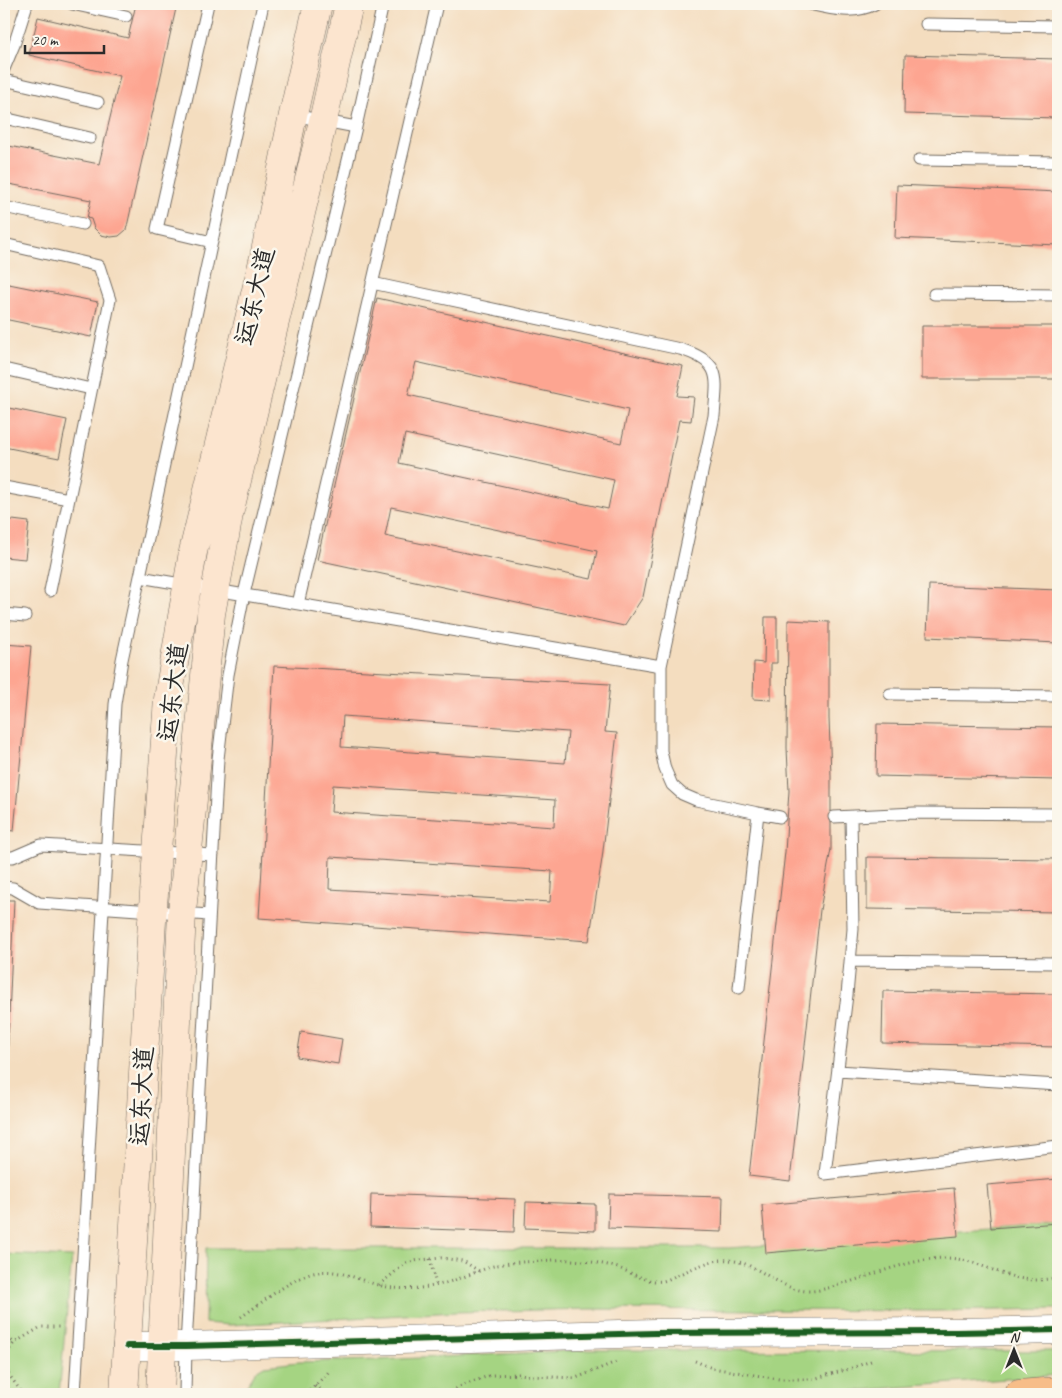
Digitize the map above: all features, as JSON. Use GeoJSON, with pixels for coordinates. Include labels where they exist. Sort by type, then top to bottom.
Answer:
{"type":"FeatureCollection","features":[{"type":"Feature","properties":{"kind":"main road","name":"运东大道"},"geometry":{"type":"LineString","coordinates":[[124,1394],[156,852],[168,699],[193,552],[264,257],[318,4]]}},
{"type":"Feature","properties":{"kind":"main road","name":"运东大道"},"geometry":{"type":"LineString","coordinates":[[160,1394],[174,1346],[182,912],[200,854],[210,614],[229,514],[349,4]]}},
{"type":"Feature","properties":{"kind":"main road"},"geometry":{"type":"LineString","coordinates":[[1019,1394],[1058,1390]]}},
{"type":"Feature","properties":{"kind":"street"},"geometry":{"type":"LineString","coordinates":[[127,1346],[216,1346],[655,1333],[1058,1330]]}},
{"type":"Feature","properties":{"kind":"lane"},"geometry":{"type":"LineString","coordinates":[[4,69],[27,4]]}},
{"type":"Feature","properties":{"kind":"lane"},"geometry":{"type":"LineString","coordinates":[[72,4],[126,16]]}},
{"type":"Feature","properties":{"kind":"lane"},"geometry":{"type":"LineString","coordinates":[[208,4],[157,229],[212,242]]}},
{"type":"Feature","properties":{"kind":"lane"},"geometry":{"type":"LineString","coordinates":[[75,1394],[115,704],[122,660],[262,4]]}},
{"type":"Feature","properties":{"kind":"lane"},"geometry":{"type":"LineString","coordinates":[[184,1394],[174,1346],[210,914],[200,854],[218,759],[228,675],[244,594],[356,128],[383,4]]}},
{"type":"Feature","properties":{"kind":"lane"},"geometry":{"type":"LineString","coordinates":[[298,604],[437,4]]}},
{"type":"Feature","properties":{"kind":"lane"},"geometry":{"type":"LineString","coordinates":[[809,4],[854,11],[875,4]]}},
{"type":"Feature","properties":{"kind":"lane"},"geometry":{"type":"LineString","coordinates":[[926,24],[1058,26]]}},
{"type":"Feature","properties":{"kind":"lane"},"geometry":{"type":"LineString","coordinates":[[4,80],[98,102]]}},
{"type":"Feature","properties":{"kind":"lane"},"geometry":{"type":"LineString","coordinates":[[293,115],[356,128]]}},
{"type":"Feature","properties":{"kind":"lane"},"geometry":{"type":"LineString","coordinates":[[4,118],[90,138]]}},
{"type":"Feature","properties":{"kind":"lane"},"geometry":{"type":"LineString","coordinates":[[918,160],[1058,162]]}},
{"type":"Feature","properties":{"kind":"lane"},"geometry":{"type":"LineString","coordinates":[[4,207],[83,224]]}},
{"type":"Feature","properties":{"kind":"lane"},"geometry":{"type":"LineString","coordinates":[[4,244],[99,266],[110,300],[50,591]]}},
{"type":"Feature","properties":{"kind":"lane"},"geometry":{"type":"LineString","coordinates":[[372,283],[680,349],[707,360],[713,369],[717,382],[714,416],[661,666],[661,751],[665,769],[672,785],[682,794],[696,800],[780,817]]}},
{"type":"Feature","properties":{"kind":"lane"},"geometry":{"type":"LineString","coordinates":[[934,294],[1058,295]]}},
{"type":"Feature","properties":{"kind":"lane"},"geometry":{"type":"LineString","coordinates":[[4,369],[92,389]]}},
{"type":"Feature","properties":{"kind":"lane"},"geometry":{"type":"LineString","coordinates":[[4,487],[69,499]]}},
{"type":"Feature","properties":{"kind":"lane"},"geometry":{"type":"LineString","coordinates":[[140,577],[661,666]]}},
{"type":"Feature","properties":{"kind":"lane"},"geometry":{"type":"LineString","coordinates":[[4,614],[26,616]]}},
{"type":"Feature","properties":{"kind":"lane"},"geometry":{"type":"LineString","coordinates":[[890,694],[1058,696]]}},
{"type":"Feature","properties":{"kind":"lane"},"geometry":{"type":"LineString","coordinates":[[739,988],[758,813]]}},
{"type":"Feature","properties":{"kind":"lane"},"geometry":{"type":"LineString","coordinates":[[834,817],[915,813],[1058,814]]}},
{"type":"Feature","properties":{"kind":"lane"},"geometry":{"type":"LineString","coordinates":[[852,817],[853,930],[848,996],[825,1174],[1058,1146]]}},
{"type":"Feature","properties":{"kind":"lane"},"geometry":{"type":"LineString","coordinates":[[4,857],[13,857],[40,845],[200,854]]}},
{"type":"Feature","properties":{"kind":"lane"},"geometry":{"type":"LineString","coordinates":[[4,887],[13,888],[39,903],[210,914]]}},
{"type":"Feature","properties":{"kind":"lane"},"geometry":{"type":"LineString","coordinates":[[850,961],[1058,963]]}},
{"type":"Feature","properties":{"kind":"lane"},"geometry":{"type":"LineString","coordinates":[[838,1071],[1058,1085]]}},
{"type":"Feature","properties":{"kind":"path"},"geometry":{"type":"LineString","coordinates":[[378,1285],[406,1263],[419,1260],[441,1258],[463,1262],[479,1272]]}},
{"type":"Feature","properties":{"kind":"path"},"geometry":{"type":"LineString","coordinates":[[216,1346],[236,1320],[290,1284],[304,1276],[319,1272],[337,1272],[378,1285],[399,1289],[423,1288],[448,1284],[492,1267],[511,1262],[568,1260],[596,1262],[649,1280],[664,1281],[705,1264],[725,1259],[752,1266],[785,1285],[810,1291],[825,1289],[907,1264],[946,1258],[974,1263],[1014,1277],[1033,1280],[1058,1277]]}},
{"type":"Feature","properties":{"kind":"path"},"geometry":{"type":"LineString","coordinates":[[430,1259],[436,1285]]}},
{"type":"Feature","properties":{"kind":"path"},"geometry":{"type":"LineString","coordinates":[[4,1334],[14,1343]]}},
{"type":"Feature","properties":{"kind":"path"},"geometry":{"type":"LineString","coordinates":[[688,1358],[712,1368],[779,1379],[813,1379],[849,1369],[878,1358]]}},
{"type":"Feature","properties":{"kind":"path"},"geometry":{"type":"LineString","coordinates":[[447,1394],[459,1387],[490,1375],[521,1374],[576,1378],[620,1361]]}},
{"type":"Feature","properties":{"kind":"path"},"geometry":{"type":"LineString","coordinates":[[4,1365],[4,1368],[23,1394]]}},
{"type":"Feature","properties":{"kind":"path"},"geometry":{"type":"LineString","coordinates":[[315,1386],[328,1394]]}},
{"type":"Feature","properties":{"kind":"green space"},"geometry":{"type":"Polygon","coordinates":[[[1058,1224],[1058,1309],[936,1311],[589,1309],[455,1312],[230,1325],[205,1323],[206,1248],[729,1248],[1058,1224]]]}},
{"type":"Feature","properties":{"kind":"green space"},"geometry":{"type":"Polygon","coordinates":[[[4,1254],[72,1257],[59,1394],[4,1394],[4,1254]]]}},
{"type":"Feature","properties":{"kind":"green space"},"geometry":{"type":"Polygon","coordinates":[[[586,1350],[1058,1351],[1058,1375],[811,1394],[241,1394],[256,1371],[264,1366],[298,1362],[586,1350]]]}},
{"type":"Feature","properties":{"kind":"building"},"geometry":{"type":"Polygon","coordinates":[[[136,4],[177,4],[126,230],[119,236],[111,237],[101,235],[94,228],[91,219],[87,218],[91,200],[4,183],[4,145],[99,164],[120,76],[29,55],[38,17],[128,38],[136,4]]]}},
{"type":"Feature","properties":{"kind":"building"},"geometry":{"type":"Polygon","coordinates":[[[905,55],[1058,59],[1058,118],[904,114],[905,55]]]}},
{"type":"Feature","properties":{"kind":"building"},"geometry":{"type":"Polygon","coordinates":[[[897,185],[1058,192],[1058,245],[895,238],[897,185]]]}},
{"type":"Feature","properties":{"kind":"building"},"geometry":{"type":"Polygon","coordinates":[[[4,283],[98,302],[91,337],[4,319],[4,283]]]}},
{"type":"Feature","properties":{"kind":"building"},"geometry":{"type":"Polygon","coordinates":[[[377,298],[683,366],[677,396],[694,397],[691,421],[679,420],[643,597],[624,626],[317,560],[377,298]],[[416,362],[408,395],[621,443],[628,410],[416,362]],[[405,434],[399,463],[608,509],[614,480],[405,434]],[[391,507],[385,536],[591,579],[597,551],[391,507]]]}},
{"type":"Feature","properties":{"kind":"building"},"geometry":{"type":"Polygon","coordinates":[[[922,326],[1058,326],[1058,379],[922,379],[922,326]]]}},
{"type":"Feature","properties":{"kind":"building"},"geometry":{"type":"Polygon","coordinates":[[[4,407],[67,420],[59,458],[4,447],[4,407]]]}},
{"type":"Feature","properties":{"kind":"building"},"geometry":{"type":"Polygon","coordinates":[[[4,519],[29,522],[25,559],[4,557],[4,519]]]}},
{"type":"Feature","properties":{"kind":"building"},"geometry":{"type":"Polygon","coordinates":[[[929,585],[1058,590],[1058,643],[927,637],[929,585]]]}},
{"type":"Feature","properties":{"kind":"building"},"geometry":{"type":"Polygon","coordinates":[[[765,617],[777,617],[777,663],[771,663],[771,700],[753,699],[754,662],[764,663],[765,617]]]}},
{"type":"Feature","properties":{"kind":"building"},"geometry":{"type":"Polygon","coordinates":[[[788,620],[829,622],[831,776],[831,849],[820,910],[790,1181],[749,1176],[785,852],[789,791],[787,748],[788,620]]]}},
{"type":"Feature","properties":{"kind":"building"},"geometry":{"type":"Polygon","coordinates":[[[4,644],[31,646],[14,831],[4,830],[4,644]]]}},
{"type":"Feature","properties":{"kind":"building"},"geometry":{"type":"Polygon","coordinates":[[[274,666],[610,684],[605,732],[617,733],[602,859],[589,941],[259,918],[274,666]],[[343,716],[341,747],[565,763],[568,732],[343,716]],[[333,785],[331,812],[554,827],[555,800],[333,785]],[[330,857],[329,889],[550,902],[552,871],[330,857]]]}},
{"type":"Feature","properties":{"kind":"building"},"geometry":{"type":"Polygon","coordinates":[[[877,724],[1058,727],[1058,780],[876,776],[877,724]]]}},
{"type":"Feature","properties":{"kind":"building"},"geometry":{"type":"Polygon","coordinates":[[[867,857],[1058,859],[1058,912],[867,909],[867,857]]]}},
{"type":"Feature","properties":{"kind":"building"},"geometry":{"type":"Polygon","coordinates":[[[4,900],[14,900],[6,1088],[4,1088],[4,900]]]}},
{"type":"Feature","properties":{"kind":"building"},"geometry":{"type":"Polygon","coordinates":[[[883,991],[1058,994],[1058,1047],[882,1043],[883,991]]]}},
{"type":"Feature","properties":{"kind":"building"},"geometry":{"type":"Polygon","coordinates":[[[301,1032],[342,1039],[338,1064],[297,1057],[301,1032]]]}},
{"type":"Feature","properties":{"kind":"building"},"geometry":{"type":"Polygon","coordinates":[[[1058,1179],[1058,1223],[991,1228],[987,1185],[1058,1179]]]}},
{"type":"Feature","properties":{"kind":"building"},"geometry":{"type":"Polygon","coordinates":[[[954,1188],[958,1236],[766,1253],[762,1205],[954,1188]]]}},
{"type":"Feature","properties":{"kind":"building"},"geometry":{"type":"Polygon","coordinates":[[[371,1194],[515,1199],[514,1232],[370,1227],[371,1194]]]}},
{"type":"Feature","properties":{"kind":"building"},"geometry":{"type":"Polygon","coordinates":[[[609,1194],[723,1197],[722,1232],[608,1228],[609,1194]]]}},
{"type":"Feature","properties":{"kind":"building"},"geometry":{"type":"Polygon","coordinates":[[[526,1202],[595,1204],[595,1231],[525,1228],[526,1202]]]}},
{"type":"Feature","properties":{"kind":"cycle path"},"geometry":{"type":"LineString","coordinates":[[127,1346],[655,1333],[1058,1330]]}}]}
